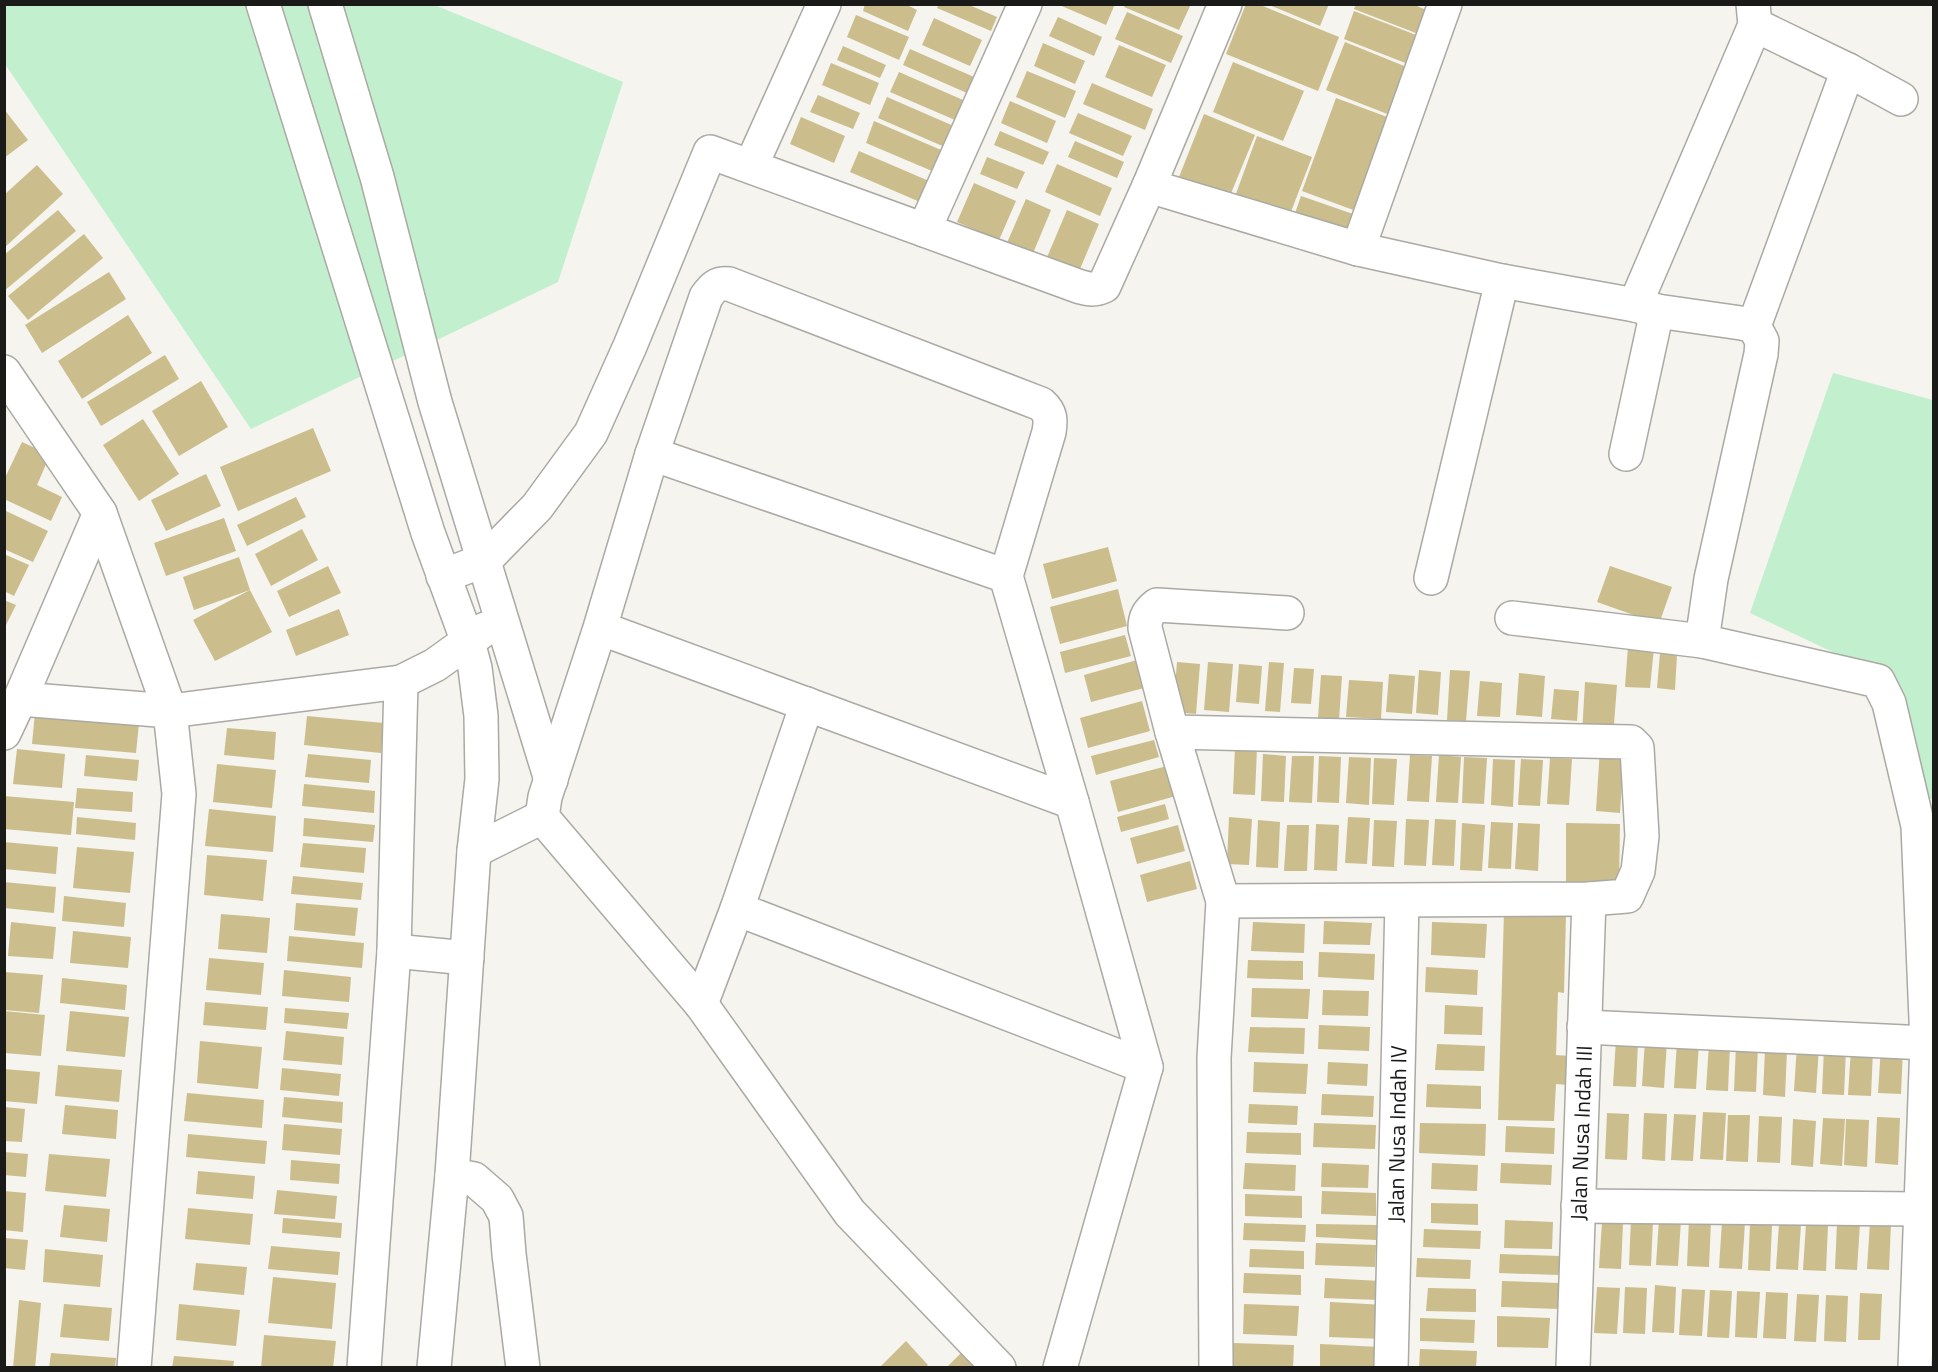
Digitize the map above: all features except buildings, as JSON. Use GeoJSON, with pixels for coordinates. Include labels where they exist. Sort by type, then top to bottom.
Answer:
{"type":"FeatureCollection","features":[{"type":"Feature","properties":{"kind":"street"},"geometry":{"type":"LineString","coordinates":[[263,4],[428,533],[468,642],[475,668],[481,716],[482,779],[474,850],[452,1175],[434,1368]]}},
{"type":"Feature","properties":{"kind":"street"},"geometry":{"type":"LineString","coordinates":[[325,4],[377,177],[435,402],[551,780]]}},
{"type":"Feature","properties":{"kind":"street"},"geometry":{"type":"LineString","coordinates":[[751,166],[824,4]]}},
{"type":"Feature","properties":{"kind":"street"},"geometry":{"type":"LineString","coordinates":[[924,230],[1025,4]]}},
{"type":"Feature","properties":{"kind":"street"},"geometry":{"type":"LineString","coordinates":[[443,576],[484,560],[537,507],[591,433],[630,346],[710,152],[1075,285],[1087,289],[1098,289],[1104,286],[1149,186],[1225,4]]}},
{"type":"Feature","properties":{"kind":"street"},"geometry":{"type":"LineString","coordinates":[[1358,249],[1445,4]]}},
{"type":"Feature","properties":{"kind":"street"},"geometry":{"type":"LineString","coordinates":[[1626,454],[1646,308],[1754,15],[1901,99]]}},
{"type":"Feature","properties":{"kind":"street"},"geometry":{"type":"LineString","coordinates":[[1701,641],[1711,579],[1761,354],[1762,341],[1754,326],[1848,70]]}},
{"type":"Feature","properties":{"kind":"street"},"geometry":{"type":"LineString","coordinates":[[1149,186],[1358,249],[1502,281],[1754,326]]}},
{"type":"Feature","properties":{"kind":"street"},"geometry":{"type":"LineString","coordinates":[[1431,578],[1502,281]]}},
{"type":"Feature","properties":{"kind":"street"},"geometry":{"type":"LineString","coordinates":[[999,1368],[850,1213],[701,1004],[542,817],[545,797],[600,628],[652,454],[706,297],[719,284],[729,284],[1041,404],[1048,410],[1050,423],[1048,432],[1006,576],[1146,1067],[1060,1368]]}},
{"type":"Feature","properties":{"kind":"street"},"geometry":{"type":"LineString","coordinates":[[4,372],[100,513],[170,711],[179,794],[134,1368]]}},
{"type":"Feature","properties":{"kind":"street"},"geometry":{"type":"LineString","coordinates":[[652,454],[1006,576]]}},
{"type":"Feature","properties":{"kind":"street"},"geometry":{"type":"LineString","coordinates":[[4,733],[100,513]]}},
{"type":"Feature","properties":{"kind":"street"},"geometry":{"type":"LineString","coordinates":[[1216,1368],[1214,1059],[1223,901],[1172,732],[1145,628],[1145,618],[1157,605],[1287,613]]}},
{"type":"Feature","properties":{"kind":"street"},"geometry":{"type":"LineString","coordinates":[[20,699],[170,711],[401,682],[435,665],[501,616]]}},
{"type":"Feature","properties":{"kind":"street"},"geometry":{"type":"LineString","coordinates":[[1512,618],[1701,641],[1878,681],[1888,703],[1924,811],[1918,826],[1928,940],[1927,1043],[1915,1368]]}},
{"type":"Feature","properties":{"kind":"street"},"geometry":{"type":"LineString","coordinates":[[600,628],[1072,802]]}},
{"type":"Feature","properties":{"kind":"street"},"geometry":{"type":"LineString","coordinates":[[364,1368],[394,951],[401,682]]}},
{"type":"Feature","properties":{"kind":"street"},"geometry":{"type":"LineString","coordinates":[[701,1004],[737,909],[807,704]]}},
{"type":"Feature","properties":{"kind":"street"},"geometry":{"type":"LineString","coordinates":[[1172,732],[1630,742],[1636,748],[1642,836],[1638,871],[1627,897],[1223,901]]}},
{"type":"Feature","properties":{"kind":"street"},"geometry":{"type":"LineString","coordinates":[[474,850],[542,817]]}},
{"type":"Feature","properties":{"kind":"street","name":"Jalan Nusa Indah III"},"geometry":{"type":"LineString","coordinates":[[1574,1368],[1589,899]]}},
{"type":"Feature","properties":{"kind":"street","name":"Jalan Nusa Indah IV"},"geometry":{"type":"LineString","coordinates":[[1391,1368],[1402,901]]}},
{"type":"Feature","properties":{"kind":"street"},"geometry":{"type":"LineString","coordinates":[[737,909],[1146,1067]]}},
{"type":"Feature","properties":{"kind":"street"},"geometry":{"type":"LineString","coordinates":[[394,951],[467,958]]}},
{"type":"Feature","properties":{"kind":"street"},"geometry":{"type":"LineString","coordinates":[[1584,1027],[1927,1043]]}},
{"type":"Feature","properties":{"kind":"street"},"geometry":{"type":"LineString","coordinates":[[452,1175],[474,1179],[497,1199],[506,1216],[508,1254],[523,1368]]}},
{"type":"Feature","properties":{"kind":"street"},"geometry":{"type":"LineString","coordinates":[[1578,1206],[1920,1209]]}},
{"type":"Feature","properties":{"kind":"green space"},"geometry":{"type":"Polygon","coordinates":[[[432,4],[623,82],[558,282],[251,429],[5,64],[5,5],[432,4]]]}},
{"type":"Feature","properties":{"kind":"green space"},"geometry":{"type":"Polygon","coordinates":[[[1833,373],[1933,400],[1933,799],[1903,794],[1896,682],[1750,613],[1833,373]]]}}]}
